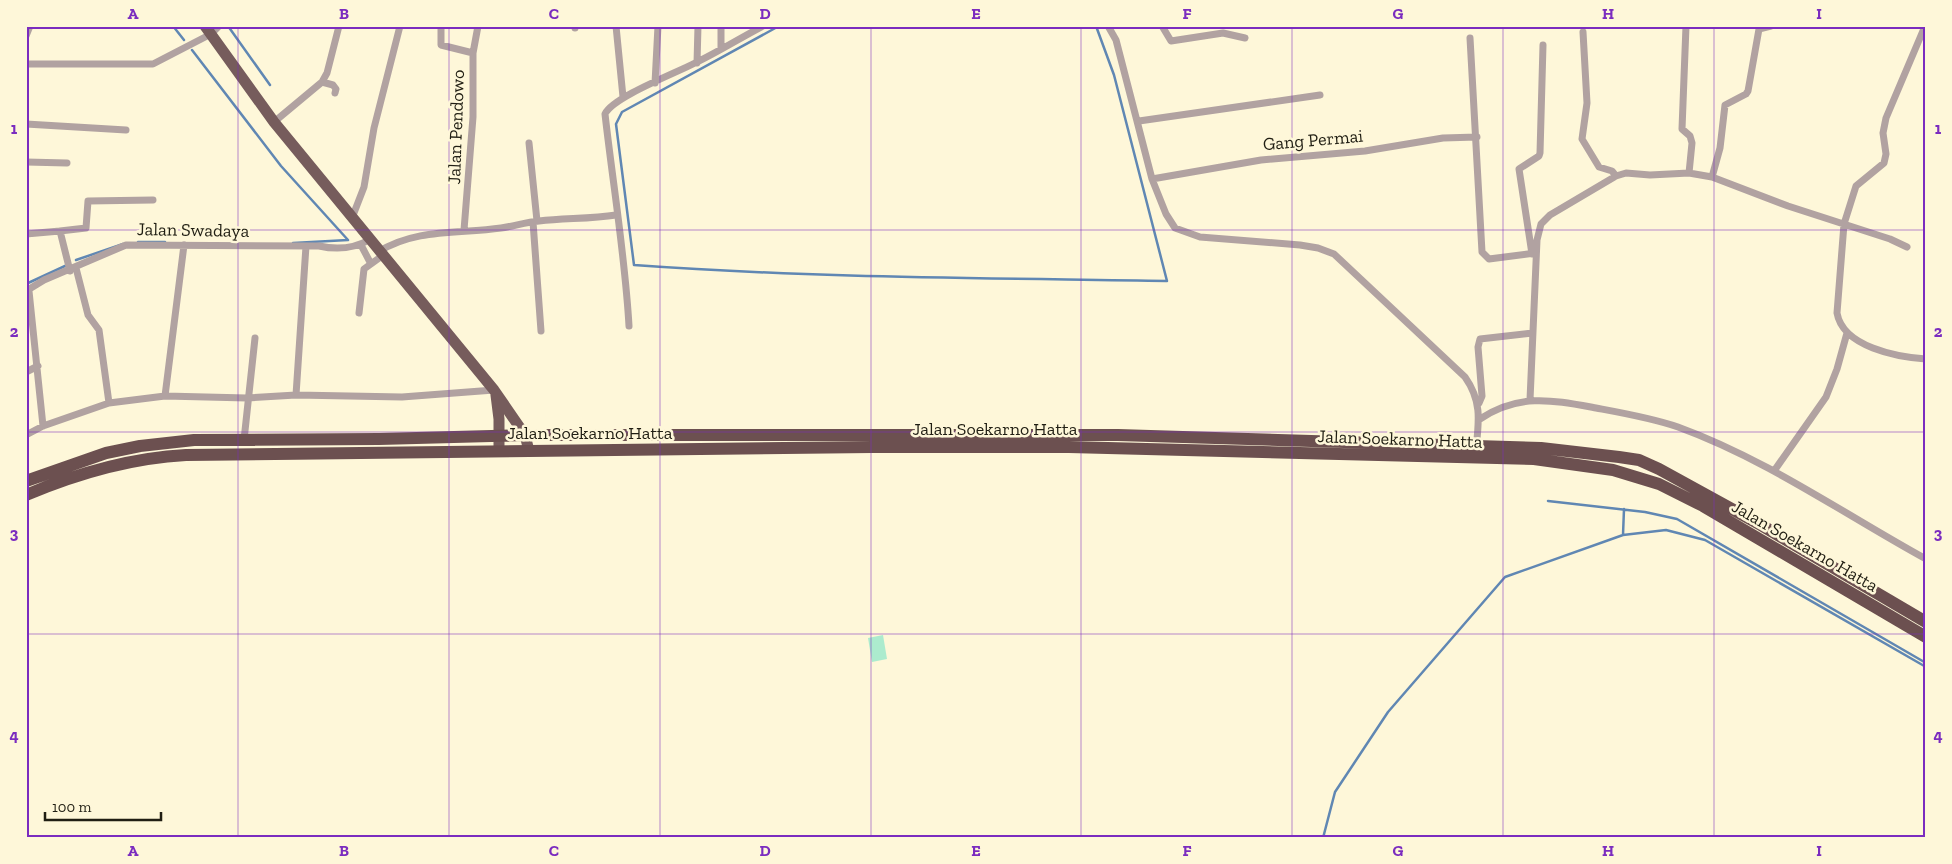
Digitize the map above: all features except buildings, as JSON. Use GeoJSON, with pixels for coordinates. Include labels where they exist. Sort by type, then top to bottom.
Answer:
{"type":"FeatureCollection","features":[{"type":"Feature","properties":{"kind":"highway","name":"Jalan Soekarno Hatta"},"geometry":{"type":"LineString","coordinates":[[26,481],[106,453],[140,446],[194,440],[525,435],[1118,435],[1476,453],[1613,470],[1659,484],[1703,506],[1926,637]]}},
{"type":"Feature","properties":{"kind":"highway","name":"Jalan Soekarno Hatta"},"geometry":{"type":"LineString","coordinates":[[26,495],[109,465],[153,457],[499,451],[1069,447],[1476,453],[1565,450],[1639,460],[1712,497],[1926,622]]}},
{"type":"Feature","properties":{"kind":"main road"},"geometry":{"type":"LineString","coordinates":[[211,29],[274,122],[352,219],[365,242],[380,254],[494,391],[525,435],[529,451]]}},
{"type":"Feature","properties":{"kind":"main road"},"geometry":{"type":"LineString","coordinates":[[494,391],[500,436],[499,451]]}},
{"type":"Feature","properties":{"kind":"street"},"geometry":{"type":"LineString","coordinates":[[26,36],[30,26]]}},
{"type":"Feature","properties":{"kind":"street"},"geometry":{"type":"LineString","coordinates":[[274,122],[322,82],[338,26]]}},
{"type":"Feature","properties":{"kind":"street"},"geometry":{"type":"LineString","coordinates":[[352,219],[364,187],[374,128],[400,26]]}},
{"type":"Feature","properties":{"kind":"street"},"geometry":{"type":"LineString","coordinates":[[441,26],[441,44],[473,52]]}},
{"type":"Feature","properties":{"kind":"street","name":"Jalan Pendowo"},"geometry":{"type":"LineString","coordinates":[[464,230],[473,117],[473,52],[478,26]]}},
{"type":"Feature","properties":{"kind":"street"},"geometry":{"type":"LineString","coordinates":[[616,26],[623,98]]}},
{"type":"Feature","properties":{"kind":"street"},"geometry":{"type":"LineString","coordinates":[[655,83],[658,26]]}},
{"type":"Feature","properties":{"kind":"street"},"geometry":{"type":"LineString","coordinates":[[697,62],[698,26]]}},
{"type":"Feature","properties":{"kind":"street"},"geometry":{"type":"LineString","coordinates":[[721,26],[721,48]]}},
{"type":"Feature","properties":{"kind":"street"},"geometry":{"type":"LineString","coordinates":[[629,326],[626,277],[616,216],[605,114],[607,110],[623,98],[697,62],[763,26]]}},
{"type":"Feature","properties":{"kind":"street"},"geometry":{"type":"LineString","coordinates":[[1108,26],[1116,40],[1127,89],[1139,122],[1152,179],[1170,224],[1180,232],[1229,241],[1300,245],[1318,248],[1334,254],[1457,367],[1471,385],[1479,404],[1480,419],[1476,453]]}},
{"type":"Feature","properties":{"kind":"street"},"geometry":{"type":"LineString","coordinates":[[1162,26],[1171,41],[1223,34],[1245,38]]}},
{"type":"Feature","properties":{"kind":"street"},"geometry":{"type":"LineString","coordinates":[[1686,26],[1682,129],[1690,136],[1692,143],[1689,173]]}},
{"type":"Feature","properties":{"kind":"street"},"geometry":{"type":"LineString","coordinates":[[1712,177],[1720,148],[1725,105],[1746,94],[1748,91],[1759,30],[1771,26]]}},
{"type":"Feature","properties":{"kind":"street"},"geometry":{"type":"LineString","coordinates":[[1925,26],[1886,118],[1883,133],[1886,154],[1884,163],[1856,186],[1844,224],[1837,313],[1839,322],[1846,333],[1879,351],[1898,357],[1926,359]]}},
{"type":"Feature","properties":{"kind":"street"},"geometry":{"type":"LineString","coordinates":[[26,64],[153,64],[211,29]]}},
{"type":"Feature","properties":{"kind":"street"},"geometry":{"type":"LineString","coordinates":[[1582,32],[1587,103],[1582,140],[1600,167],[1612,171],[1616,176]]}},
{"type":"Feature","properties":{"kind":"street"},"geometry":{"type":"LineString","coordinates":[[1470,38],[1483,255],[1489,259],[1534,254]]}},
{"type":"Feature","properties":{"kind":"street"},"geometry":{"type":"LineString","coordinates":[[1534,254],[1519,169],[1520,166],[1539,156],[1540,153],[1543,45]]}},
{"type":"Feature","properties":{"kind":"street"},"geometry":{"type":"LineString","coordinates":[[322,82],[333,85],[336,89],[335,93]]}},
{"type":"Feature","properties":{"kind":"street"},"geometry":{"type":"LineString","coordinates":[[1139,122],[1320,95]]}},
{"type":"Feature","properties":{"kind":"street"},"geometry":{"type":"LineString","coordinates":[[26,124],[126,130]]}},
{"type":"Feature","properties":{"kind":"street","name":"Gang Permai"},"geometry":{"type":"LineString","coordinates":[[1152,179],[1261,160],[1318,153],[1365,152],[1443,138],[1477,137]]}},
{"type":"Feature","properties":{"kind":"street"},"geometry":{"type":"LineString","coordinates":[[529,143],[541,331]]}},
{"type":"Feature","properties":{"kind":"street"},"geometry":{"type":"LineString","coordinates":[[26,162],[66,163]]}},
{"type":"Feature","properties":{"kind":"street"},"geometry":{"type":"LineString","coordinates":[[1530,400],[1534,254],[1538,232],[1546,219],[1616,176],[1626,173],[1650,175],[1689,173],[1712,177],[1890,239],[1906,247]]}},
{"type":"Feature","properties":{"kind":"street"},"geometry":{"type":"LineString","coordinates":[[26,234],[86,228],[88,201],[152,200]]}},
{"type":"Feature","properties":{"kind":"street"},"geometry":{"type":"LineString","coordinates":[[359,313],[362,275],[380,254],[398,240],[464,230],[500,228],[535,221],[616,216]]}},
{"type":"Feature","properties":{"kind":"street"},"geometry":{"type":"LineString","coordinates":[[60,232],[88,315],[98,330],[109,403]]}},
{"type":"Feature","properties":{"kind":"street"},"geometry":{"type":"LineString","coordinates":[[365,242],[370,264]]}},
{"type":"Feature","properties":{"kind":"street","name":"Jalan Swadaya"},"geometry":{"type":"LineString","coordinates":[[27,291],[44,280],[126,245],[306,246],[333,249],[365,242]]}},
{"type":"Feature","properties":{"kind":"street"},"geometry":{"type":"LineString","coordinates":[[165,396],[184,246]]}},
{"type":"Feature","properties":{"kind":"street"},"geometry":{"type":"LineString","coordinates":[[296,395],[306,246]]}},
{"type":"Feature","properties":{"kind":"street"},"geometry":{"type":"LineString","coordinates":[[27,291],[38,366],[43,426]]}},
{"type":"Feature","properties":{"kind":"street"},"geometry":{"type":"LineString","coordinates":[[1479,404],[1482,396],[1478,347],[1480,338],[1532,333]]}},
{"type":"Feature","properties":{"kind":"street"},"geometry":{"type":"LineString","coordinates":[[1774,471],[1826,397],[1837,369],[1846,333]]}},
{"type":"Feature","properties":{"kind":"street"},"geometry":{"type":"LineString","coordinates":[[244,440],[247,398],[255,338]]}},
{"type":"Feature","properties":{"kind":"street"},"geometry":{"type":"LineString","coordinates":[[26,372],[38,366]]}},
{"type":"Feature","properties":{"kind":"street"},"geometry":{"type":"LineString","coordinates":[[26,435],[43,426],[109,403],[165,396],[247,398],[296,395],[402,397],[494,391]]}},
{"type":"Feature","properties":{"kind":"street"},"geometry":{"type":"LineString","coordinates":[[1480,419],[1496,408],[1515,401],[1530,400],[1574,404],[1677,427],[1774,471],[1925,557]]}},
{"type":"Feature","properties":{"kind":"green space"},"geometry":{"type":"Polygon","coordinates":[[[883,635],[887,659],[872,662],[868,638],[883,635]]]}},
{"type":"Feature","properties":{"kind":"waterway"},"geometry":{"type":"LineString","coordinates":[[173,26],[184,40]]}},
{"type":"Feature","properties":{"kind":"waterway"},"geometry":{"type":"LineString","coordinates":[[228,26],[270,85]]}},
{"type":"Feature","properties":{"kind":"waterway"},"geometry":{"type":"LineString","coordinates":[[779,26],[622,112],[616,124],[634,265],[767,273],[1167,281],[1114,75],[1096,26]]}},
{"type":"Feature","properties":{"kind":"waterway"},"geometry":{"type":"LineString","coordinates":[[192,50],[281,166],[348,240],[293,243]]}},
{"type":"Feature","properties":{"kind":"waterway"},"geometry":{"type":"LineString","coordinates":[[138,242],[165,242]]}},
{"type":"Feature","properties":{"kind":"waterway"},"geometry":{"type":"LineString","coordinates":[[76,260],[123,244]]}},
{"type":"Feature","properties":{"kind":"waterway"},"geometry":{"type":"LineString","coordinates":[[26,284],[65,266]]}},
{"type":"Feature","properties":{"kind":"waterway"},"geometry":{"type":"LineString","coordinates":[[1548,501],[1645,512],[1677,519],[1926,663]]}},
{"type":"Feature","properties":{"kind":"waterway"},"geometry":{"type":"LineString","coordinates":[[1623,535],[1624,509]]}},
{"type":"Feature","properties":{"kind":"waterway"},"geometry":{"type":"LineString","coordinates":[[1323,838],[1335,792],[1388,712],[1505,577],[1623,535],[1666,530],[1705,540],[1926,667]]}}]}
